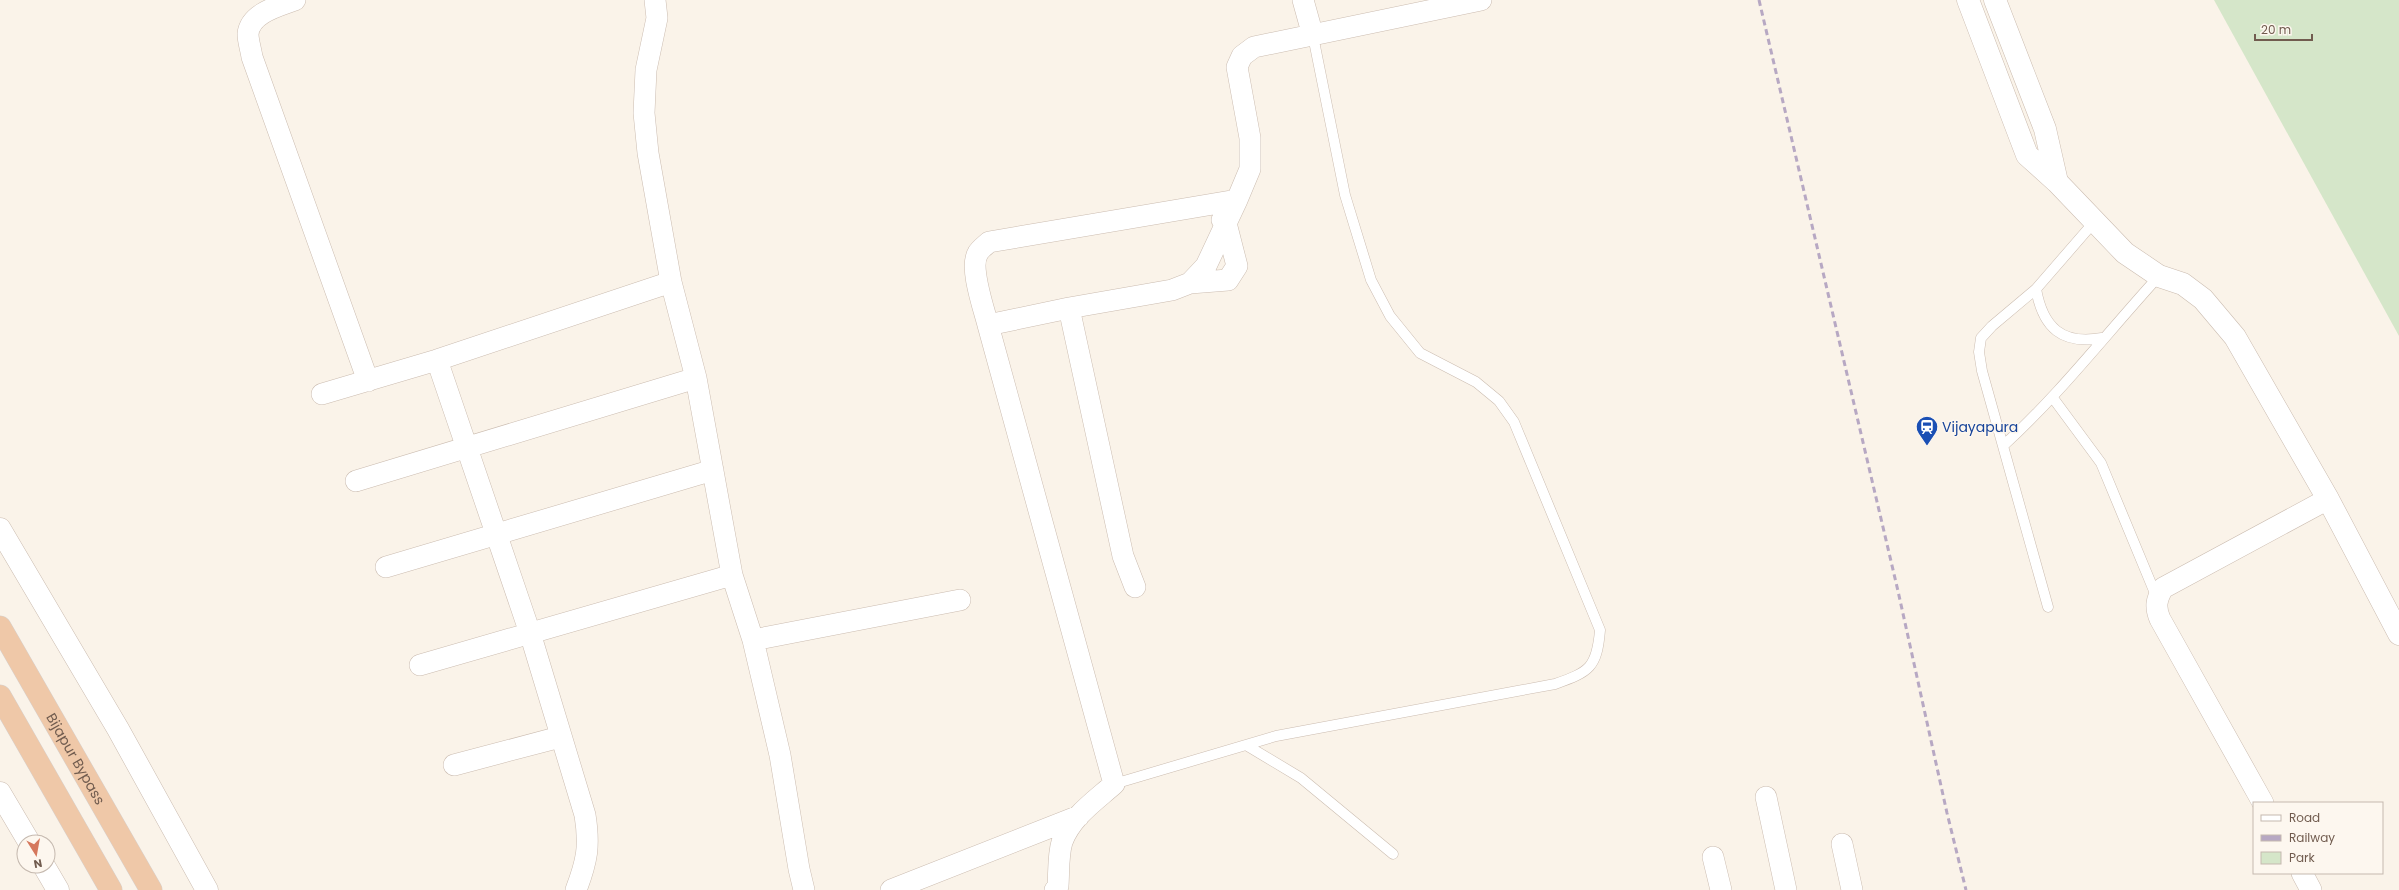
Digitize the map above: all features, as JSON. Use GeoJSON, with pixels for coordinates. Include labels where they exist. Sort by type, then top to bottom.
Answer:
{"type":"FeatureCollection","features":[{"type":"Feature","properties":{"kind":"highway","name":"Bijapur Bypass"},"geometry":{"type":"LineString","coordinates":[[0,627],[151,890]]}},
{"type":"Feature","properties":{"kind":"highway"},"geometry":{"type":"LineString","coordinates":[[0,696],[111,890]]}},
{"type":"Feature","properties":{"kind":"street"},"geometry":{"type":"LineString","coordinates":[[295,0],[267,10],[255,20],[248,33],[252,57],[368,380]]}},
{"type":"Feature","properties":{"kind":"street"},"geometry":{"type":"LineString","coordinates":[[655,0],[657,18],[646,70],[644,114],[648,154],[671,282],[696,378],[732,575],[753,640],[780,755],[799,869],[804,890]]}},
{"type":"Feature","properties":{"kind":"street"},"geometry":{"type":"LineString","coordinates":[[1303,0],[1313,36]]}},
{"type":"Feature","properties":{"kind":"street"},"geometry":{"type":"LineString","coordinates":[[1190,283],[1206,266],[1250,169],[1250,138],[1237,67],[1242,56],[1254,47],[1481,0]]}},
{"type":"Feature","properties":{"kind":"street"},"geometry":{"type":"LineString","coordinates":[[1968,0],[2027,155],[2057,182],[2125,253],[2159,276],[2183,284],[2203,299],[2235,337],[2328,499],[2399,634]]}},
{"type":"Feature","properties":{"kind":"street"},"geometry":{"type":"LineString","coordinates":[[1995,0],[2045,129],[2057,182]]}},
{"type":"Feature","properties":{"kind":"street"},"geometry":{"type":"LineString","coordinates":[[1058,889],[1062,843],[1079,816],[1114,784],[988,326],[975,264],[978,253],[989,242],[1237,200]]}},
{"type":"Feature","properties":{"kind":"street"},"geometry":{"type":"LineString","coordinates":[[988,326],[1069,308],[1172,290],[1190,283],[1228,280],[1237,266],[1226,223],[1207,205]]}},
{"type":"Feature","properties":{"kind":"street"},"geometry":{"type":"LineString","coordinates":[[322,394],[437,360],[671,282]]}},
{"type":"Feature","properties":{"kind":"street"},"geometry":{"type":"LineString","coordinates":[[1069,308],[1123,556],[1135,587]]}},
{"type":"Feature","properties":{"kind":"street"},"geometry":{"type":"LineString","coordinates":[[437,360],[530,633],[560,737],[585,815],[589,841],[584,868],[576,890]]}},
{"type":"Feature","properties":{"kind":"street"},"geometry":{"type":"LineString","coordinates":[[356,481],[467,446],[696,378]]}},
{"type":"Feature","properties":{"kind":"street"},"geometry":{"type":"LineString","coordinates":[[386,567],[713,470]]}},
{"type":"Feature","properties":{"kind":"street"},"geometry":{"type":"LineString","coordinates":[[2262,802],[2160,619],[2156,609],[2157,598],[2163,588],[2328,499]]}},
{"type":"Feature","properties":{"kind":"street"},"geometry":{"type":"LineString","coordinates":[[0,529],[118,729],[207,890]]}},
{"type":"Feature","properties":{"kind":"street"},"geometry":{"type":"LineString","coordinates":[[420,665],[732,575]]}},
{"type":"Feature","properties":{"kind":"street"},"geometry":{"type":"LineString","coordinates":[[753,640],[960,600]]}},
{"type":"Feature","properties":{"kind":"street"},"geometry":{"type":"LineString","coordinates":[[454,764],[560,737]]}},
{"type":"Feature","properties":{"kind":"street"},"geometry":{"type":"LineString","coordinates":[[0,793],[24,834]]}},
{"type":"Feature","properties":{"kind":"street"},"geometry":{"type":"LineString","coordinates":[[1766,797],[1786,890]]}},
{"type":"Feature","properties":{"kind":"street"},"geometry":{"type":"LineString","coordinates":[[891,890],[1079,816]]}},
{"type":"Feature","properties":{"kind":"street"},"geometry":{"type":"LineString","coordinates":[[1842,844],[1852,890]]}},
{"type":"Feature","properties":{"kind":"street"},"geometry":{"type":"LineString","coordinates":[[1713,856],[1721,890]]}},
{"type":"Feature","properties":{"kind":"street"},"geometry":{"type":"LineString","coordinates":[[49,874],[58,890]]}},
{"type":"Feature","properties":{"kind":"street"},"geometry":{"type":"LineString","coordinates":[[2303,874],[2312,890]]}},
{"type":"Feature","properties":{"kind":"lane"},"geometry":{"type":"LineString","coordinates":[[1114,784],[1276,736],[1555,684],[1582,674],[1598,654],[1600,630],[1514,422],[1499,401],[1476,382],[1420,353],[1390,316],[1371,280],[1346,195],[1313,36]]}},
{"type":"Feature","properties":{"kind":"lane"},"geometry":{"type":"LineString","coordinates":[[2048,607],[2004,445],[1982,371],[1979,352],[1981,338],[1992,326],[2036,289],[2095,221]]}},
{"type":"Feature","properties":{"kind":"lane"},"geometry":{"type":"LineString","coordinates":[[2004,445],[2053,398],[2102,338],[2159,276]]}},
{"type":"Feature","properties":{"kind":"lane"},"geometry":{"type":"LineString","coordinates":[[2036,289],[2039,307],[2045,319],[2066,338],[2084,341],[2102,338]]}},
{"type":"Feature","properties":{"kind":"lane"},"geometry":{"type":"LineString","coordinates":[[2053,398],[2101,463],[2157,598]]}},
{"type":"Feature","properties":{"kind":"lane"},"geometry":{"type":"LineString","coordinates":[[1246,745],[1301,778],[1393,854]]}},
{"type":"Feature","properties":{"kind":"green space"},"geometry":{"type":"Polygon","coordinates":[[[2214,0],[2399,0],[2399,336],[2214,0]]]}},
{"type":"Feature","properties":{"kind":"railway"},"geometry":{"type":"LineString","coordinates":[[1759,0],[1898,591],[1947,813],[1966,890]]}},
{"type":"Feature","properties":{"kind":"place","name":"Vijayapura"},"geometry":{"type":"Point","coordinates":[1927,446]}}]}
